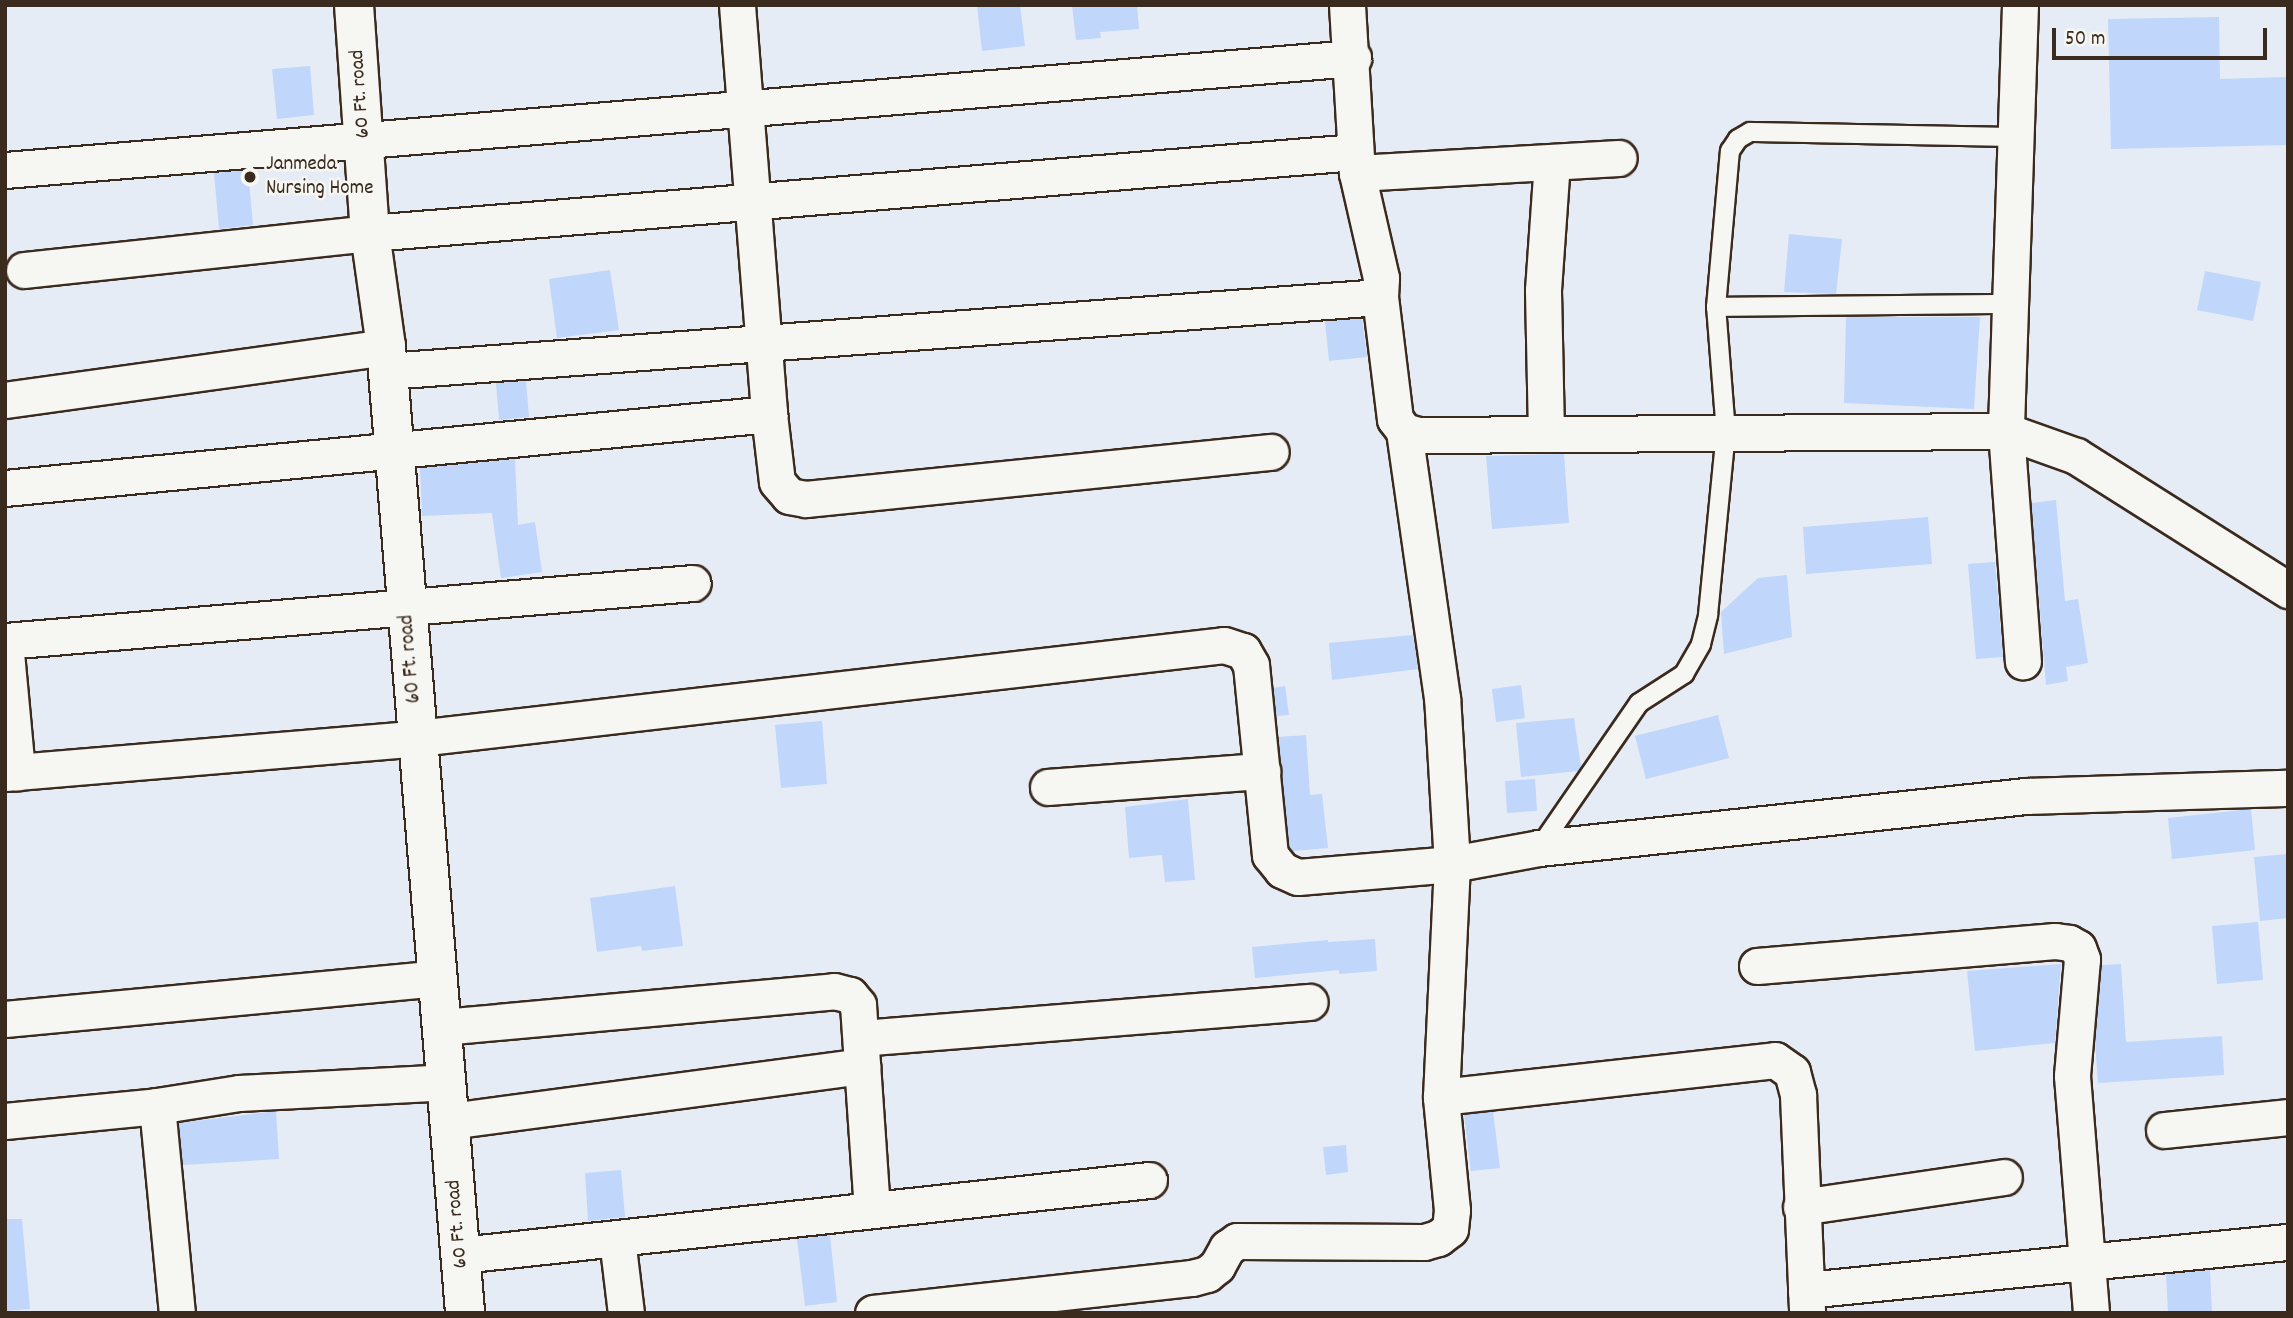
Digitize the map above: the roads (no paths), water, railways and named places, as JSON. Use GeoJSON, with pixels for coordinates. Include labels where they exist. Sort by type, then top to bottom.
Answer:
{"type":"FeatureCollection","features":[{"type":"Feature","properties":{"kind":"street","name":"60 Ft. road"},"geometry":{"type":"LineString","coordinates":[[354,5],[370,233],[387,359],[465,1313]]}},
{"type":"Feature","properties":{"kind":"street"},"geometry":{"type":"LineString","coordinates":[[737,5],[769,414],[777,482],[789,496],[806,499],[1271,452]]}},
{"type":"Feature","properties":{"kind":"street"},"geometry":{"type":"LineString","coordinates":[[873,1313],[1192,1278],[1207,1274],[1217,1266],[1227,1248],[1237,1241],[1424,1242],[1438,1238],[1451,1228],[1452,1210],[1441,1097],[1452,863],[1442,698],[1404,431],[1395,419],[1380,297],[1381,278],[1356,163],[1353,58],[1347,5]]}},
{"type":"Feature","properties":{"kind":"street"},"geometry":{"type":"LineString","coordinates":[[2020,5],[2006,430],[2023,661]]}},
{"type":"Feature","properties":{"kind":"street"},"geometry":{"type":"LineString","coordinates":[[5,170],[1353,58]]}},
{"type":"Feature","properties":{"kind":"street"},"geometry":{"type":"LineString","coordinates":[[24,270],[370,233],[753,202],[1356,163],[1552,162],[1619,158]]}},
{"type":"Feature","properties":{"kind":"street"},"geometry":{"type":"LineString","coordinates":[[1546,434],[1543,290],[1552,162]]}},
{"type":"Feature","properties":{"kind":"street"},"geometry":{"type":"LineString","coordinates":[[5,400],[387,359],[765,342],[1380,297]]}},
{"type":"Feature","properties":{"kind":"street"},"geometry":{"type":"LineString","coordinates":[[5,488],[769,414]]}},
{"type":"Feature","properties":{"kind":"street"},"geometry":{"type":"LineString","coordinates":[[1404,431],[1418,435],[2006,430],[2076,456],[2288,590]]}},
{"type":"Feature","properties":{"kind":"street"},"geometry":{"type":"LineString","coordinates":[[694,583],[5,642],[11,772],[418,738],[1224,645],[1243,651],[1251,665],[1270,855],[1282,870],[1298,877],[1452,863],[1539,848],[2027,796],[2288,788]]}},
{"type":"Feature","properties":{"kind":"street"},"geometry":{"type":"LineString","coordinates":[[1048,788],[1262,771]]}},
{"type":"Feature","properties":{"kind":"street"},"geometry":{"type":"LineString","coordinates":[[1758,966],[2056,941],[2078,948],[2082,959],[2071,1076],[2091,1313]]}},
{"type":"Feature","properties":{"kind":"street"},"geometry":{"type":"LineString","coordinates":[[5,1019],[438,978]]}},
{"type":"Feature","properties":{"kind":"street"},"geometry":{"type":"LineString","coordinates":[[442,1027],[834,990],[850,995],[858,1005],[872,1208]]}},
{"type":"Feature","properties":{"kind":"street"},"geometry":{"type":"LineString","coordinates":[[450,1121],[861,1052],[1310,1002]]}},
{"type":"Feature","properties":{"kind":"street"},"geometry":{"type":"LineString","coordinates":[[1441,1097],[1775,1060],[1792,1072],[1798,1095],[1807,1301],[2087,1261],[2288,1242]]}},
{"type":"Feature","properties":{"kind":"street"},"geometry":{"type":"LineString","coordinates":[[5,1121],[157,1106],[239,1094],[446,1082]]}},
{"type":"Feature","properties":{"kind":"street"},"geometry":{"type":"LineString","coordinates":[[157,1106],[177,1313]]}},
{"type":"Feature","properties":{"kind":"street"},"geometry":{"type":"LineString","coordinates":[[2164,1130],[2288,1117]]}},
{"type":"Feature","properties":{"kind":"street"},"geometry":{"type":"LineString","coordinates":[[1801,1207],[2004,1177]]}},
{"type":"Feature","properties":{"kind":"street"},"geometry":{"type":"LineString","coordinates":[[461,1255],[617,1240],[872,1208],[1149,1180]]}},
{"type":"Feature","properties":{"kind":"street"},"geometry":{"type":"LineString","coordinates":[[617,1240],[626,1313]]}},
{"type":"Feature","properties":{"kind":"lane"},"geometry":{"type":"LineString","coordinates":[[1539,848],[1639,703],[1684,674],[1701,644],[1709,615],[1726,433],[1716,307],[1730,151],[1738,139],[1750,132],[2016,137]]}},
{"type":"Feature","properties":{"kind":"lane"},"geometry":{"type":"LineString","coordinates":[[1716,307],[2010,304]]}},
{"type":"Feature","properties":{"kind":"place","name":"Janmeda Nursing Home"},"geometry":{"type":"Point","coordinates":[250,177]}}]}
